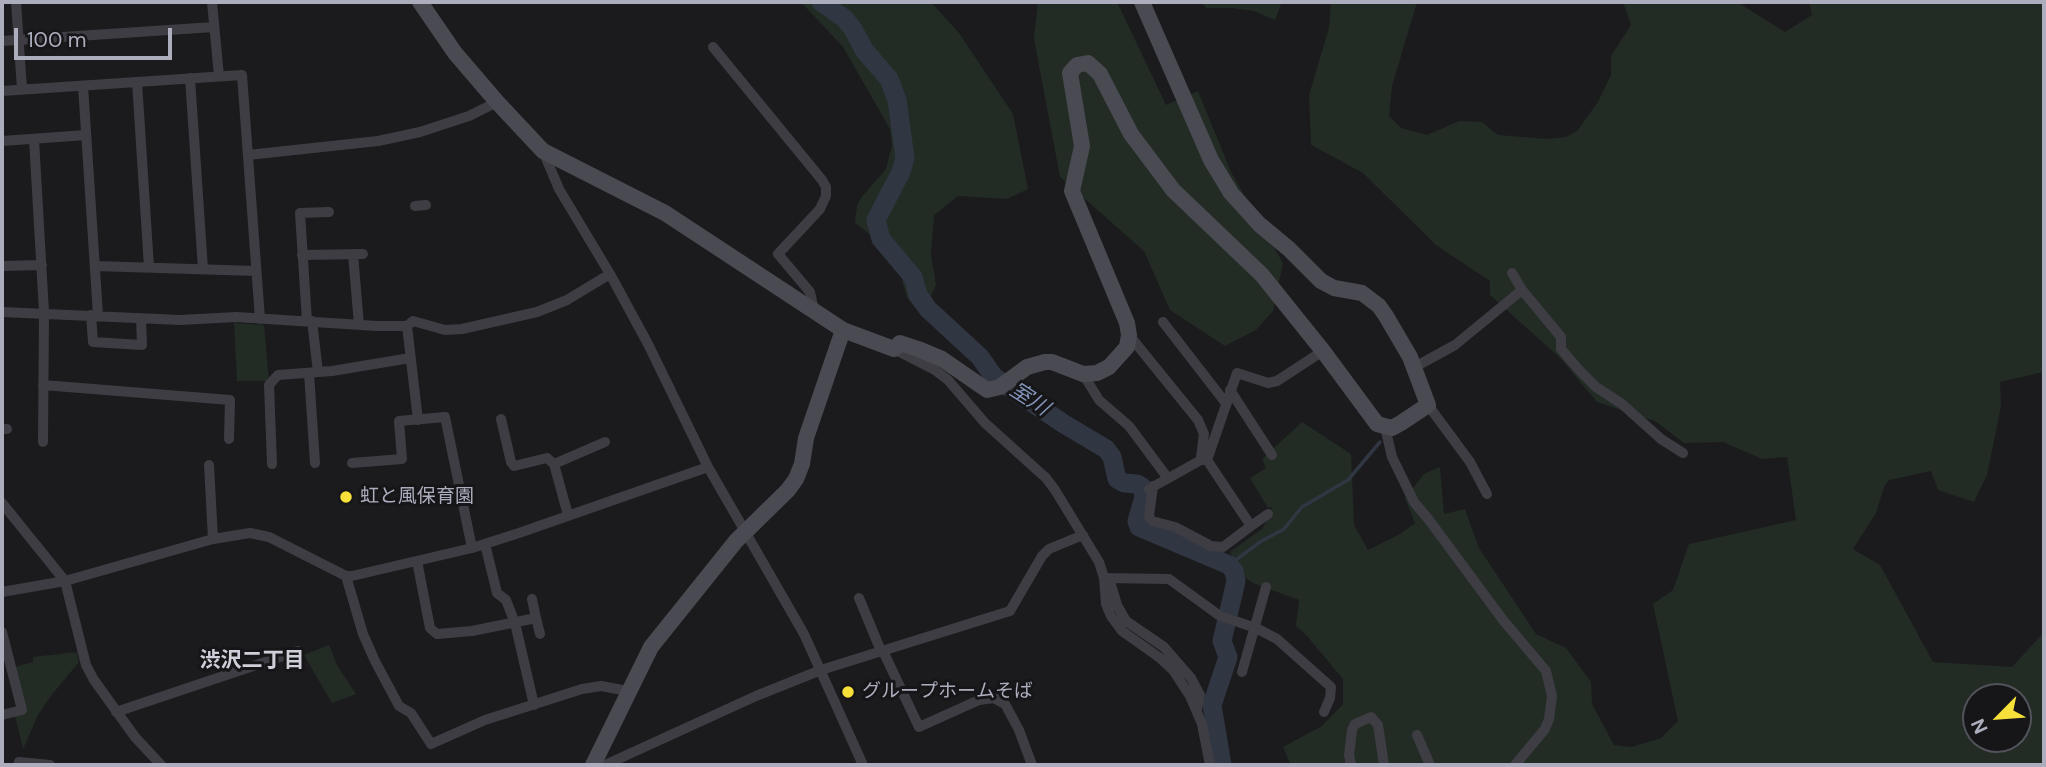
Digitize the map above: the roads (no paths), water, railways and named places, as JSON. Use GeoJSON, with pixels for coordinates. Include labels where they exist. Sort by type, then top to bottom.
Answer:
{"type":"FeatureCollection","features":[{"type":"Feature","properties":{"kind":"street"},"geometry":{"type":"LineString","coordinates":[[16,2],[22,89]]}},
{"type":"Feature","properties":{"kind":"street"},"geometry":{"type":"LineString","coordinates":[[212,2],[219,76]]}},
{"type":"Feature","properties":{"kind":"street"},"geometry":{"type":"LineString","coordinates":[[420,2],[438,30],[497,102],[543,150],[665,213],[842,330],[894,349],[935,370],[948,380],[985,423],[1046,478],[1083,535],[1106,578],[1106,604],[1111,616],[1122,631],[1173,670],[1197,709],[1210,765]]}},
{"type":"Feature","properties":{"kind":"street"},"geometry":{"type":"LineString","coordinates":[[1142,2],[1211,160],[1231,192],[1259,224],[1321,281],[1334,288],[1362,293],[1379,306],[1404,347],[1428,405],[1470,462],[1487,494]]}},
{"type":"Feature","properties":{"kind":"street"},"geometry":{"type":"LineString","coordinates":[[2,41],[214,27]]}},
{"type":"Feature","properties":{"kind":"street"},"geometry":{"type":"LineString","coordinates":[[713,47],[826,187],[826,196],[820,209],[778,254],[810,292],[814,310]]}},
{"type":"Feature","properties":{"kind":"street"},"geometry":{"type":"LineString","coordinates":[[894,349],[900,343],[942,359],[987,390],[1006,383],[1027,367],[1045,362],[1052,362],[1083,374],[1097,373],[1109,367],[1126,347],[1129,335],[1127,323],[1072,191],[1082,146],[1070,73],[1083,62],[1094,67],[1100,74],[1131,134],[1166,182],[1262,275],[1377,424],[1392,428],[1428,405]]}},
{"type":"Feature","properties":{"kind":"street"},"geometry":{"type":"LineString","coordinates":[[2,91],[242,75],[260,319]]}},
{"type":"Feature","properties":{"kind":"street"},"geometry":{"type":"LineString","coordinates":[[190,78],[203,269]]}},
{"type":"Feature","properties":{"kind":"street"},"geometry":{"type":"LineString","coordinates":[[137,82],[149,267]]}},
{"type":"Feature","properties":{"kind":"street"},"geometry":{"type":"LineString","coordinates":[[83,86],[95,266],[93,342],[142,345],[141,318]]}},
{"type":"Feature","properties":{"kind":"street"},"geometry":{"type":"LineString","coordinates":[[248,155],[303,151],[410,134],[469,116],[497,102]]}},
{"type":"Feature","properties":{"kind":"street"},"geometry":{"type":"LineString","coordinates":[[2,141],[86,135]]}},
{"type":"Feature","properties":{"kind":"street"},"geometry":{"type":"LineString","coordinates":[[34,139],[44,312],[43,442]]}},
{"type":"Feature","properties":{"kind":"street"},"geometry":{"type":"LineString","coordinates":[[543,150],[559,189],[648,344],[708,467],[744,533],[778,586],[821,670],[863,765]]}},
{"type":"Feature","properties":{"kind":"street"},"geometry":{"type":"LineString","coordinates":[[314,463],[313,372],[300,213],[329,212]]}},
{"type":"Feature","properties":{"kind":"street"},"geometry":{"type":"LineString","coordinates":[[302,255],[358,254],[359,325]]}},
{"type":"Feature","properties":{"kind":"street"},"geometry":{"type":"LineString","coordinates":[[2,267],[41,265]]}},
{"type":"Feature","properties":{"kind":"street"},"geometry":{"type":"LineString","coordinates":[[95,266],[256,271]]}},
{"type":"Feature","properties":{"kind":"street"},"geometry":{"type":"LineString","coordinates":[[1512,273],[1522,290],[1561,337],[1561,349],[1580,371],[1661,439],[1683,453]]}},
{"type":"Feature","properties":{"kind":"street"},"geometry":{"type":"LineString","coordinates":[[2,312],[180,320],[236,317],[359,325],[407,326],[413,321],[445,330],[462,329],[537,312],[567,300],[610,274]]}},
{"type":"Feature","properties":{"kind":"street"},"geometry":{"type":"LineString","coordinates":[[1413,368],[1455,345],[1522,290]]}},
{"type":"Feature","properties":{"kind":"street"},"geometry":{"type":"LineString","coordinates":[[1164,322],[1225,402]]}},
{"type":"Feature","properties":{"kind":"street"},"geometry":{"type":"LineString","coordinates":[[407,326],[418,420]]}},
{"type":"Feature","properties":{"kind":"street"},"geometry":{"type":"LineString","coordinates":[[593,765],[651,648],[744,533],[796,479],[802,464],[806,438],[842,330]]}},
{"type":"Feature","properties":{"kind":"street"},"geometry":{"type":"LineString","coordinates":[[1129,335],[1198,420],[1205,434],[1204,460],[1251,526]]}},
{"type":"Feature","properties":{"kind":"street"},"geometry":{"type":"LineString","coordinates":[[1268,514],[1223,547],[1212,546],[1175,527],[1152,521],[1149,516],[1151,487],[1204,460],[1237,373],[1268,383],[1277,381],[1323,351]]}},
{"type":"Feature","properties":{"kind":"street"},"geometry":{"type":"LineString","coordinates":[[272,464],[269,385],[278,375],[410,358]]}},
{"type":"Feature","properties":{"kind":"street"},"geometry":{"type":"LineString","coordinates":[[1083,374],[1099,400],[1129,426],[1167,477]]}},
{"type":"Feature","properties":{"kind":"street"},"geometry":{"type":"LineString","coordinates":[[43,385],[230,400],[229,439]]}},
{"type":"Feature","properties":{"kind":"street"},"geometry":{"type":"LineString","coordinates":[[1230,390],[1272,455]]}},
{"type":"Feature","properties":{"kind":"street"},"geometry":{"type":"LineString","coordinates":[[352,463],[402,458],[399,421],[445,418],[472,548]]}},
{"type":"Feature","properties":{"kind":"street"},"geometry":{"type":"LineString","coordinates":[[501,419],[514,466],[547,458],[554,464],[568,515]]}},
{"type":"Feature","properties":{"kind":"street"},"geometry":{"type":"LineString","coordinates":[[1385,427],[1392,457],[1413,502],[1430,520],[1503,620],[1546,671],[1552,696],[1549,719],[1545,729],[1515,765]]}},
{"type":"Feature","properties":{"kind":"street"},"geometry":{"type":"LineString","coordinates":[[554,464],[604,443]]}},
{"type":"Feature","properties":{"kind":"street"},"geometry":{"type":"LineString","coordinates":[[209,465],[213,539]]}},
{"type":"Feature","properties":{"kind":"street"},"geometry":{"type":"LineString","coordinates":[[2,592],[65,581],[213,539],[250,533],[269,537],[346,576],[352,576],[472,548],[708,467]]}},
{"type":"Feature","properties":{"kind":"street"},"geometry":{"type":"LineString","coordinates":[[2,503],[65,581],[86,665],[93,680],[116,712],[162,765]]}},
{"type":"Feature","properties":{"kind":"street"},"geometry":{"type":"LineString","coordinates":[[605,765],[756,696],[821,670],[1010,611],[1042,556],[1049,549],[1083,535]]}},
{"type":"Feature","properties":{"kind":"street"},"geometry":{"type":"LineString","coordinates":[[485,544],[497,593],[506,600],[515,623],[534,705]]}},
{"type":"Feature","properties":{"kind":"street"},"geometry":{"type":"LineString","coordinates":[[418,561],[430,628],[437,634],[472,631],[536,618]]}},
{"type":"Feature","properties":{"kind":"street"},"geometry":{"type":"LineString","coordinates":[[346,576],[363,635],[375,661],[399,706],[411,713],[431,744],[485,720],[582,689],[601,685],[628,691]]}},
{"type":"Feature","properties":{"kind":"street"},"geometry":{"type":"LineString","coordinates":[[1106,578],[1168,579],[1220,616],[1277,639],[1331,687],[1324,712]]}},
{"type":"Feature","properties":{"kind":"street"},"geometry":{"type":"LineString","coordinates":[[1242,672],[1266,587]]}},
{"type":"Feature","properties":{"kind":"street"},"geometry":{"type":"LineString","coordinates":[[859,598],[919,727],[979,700],[994,698],[1005,704],[1019,730],[1032,765]]}},
{"type":"Feature","properties":{"kind":"street"},"geometry":{"type":"LineString","coordinates":[[532,599],[540,634]]}},
{"type":"Feature","properties":{"kind":"street"},"geometry":{"type":"LineString","coordinates":[[2,632],[22,710],[2,715]]}},
{"type":"Feature","properties":{"kind":"street"},"geometry":{"type":"LineString","coordinates":[[116,712],[299,651]]}},
{"type":"Feature","properties":{"kind":"street"},"geometry":{"type":"LineString","coordinates":[[1351,765],[1349,755],[1352,730],[1355,724],[1371,717],[1378,725],[1384,765]]}},
{"type":"Feature","properties":{"kind":"street"},"geometry":{"type":"LineString","coordinates":[[1417,735],[1430,765]]}},
{"type":"Feature","properties":{"kind":"street"},"geometry":{"type":"LineString","coordinates":[[18,765],[19,762],[50,765]]}},
{"type":"Feature","properties":{"kind":"waterway","name":"室川"},"geometry":{"type":"LineString","coordinates":[[821,2],[844,18],[853,29],[864,50],[889,79],[897,100],[905,158],[901,172],[876,220],[881,239],[913,277],[918,295],[928,309],[980,357],[994,377],[1106,449],[1112,457],[1117,479],[1142,487],[1144,497],[1137,521],[1139,527],[1229,565],[1234,571],[1236,581],[1222,641],[1228,657],[1212,705],[1222,765]]}},
{"type":"Feature","properties":{"kind":"waterway"},"geometry":{"type":"LineString","coordinates":[[1229,565],[1260,542],[1284,529],[1302,507],[1348,480],[1380,442]]}},
{"type":"Feature","properties":{"kind":"place","name":"虹と風保育園"},"geometry":{"type":"Point","coordinates":[346,497]}},
{"type":"Feature","properties":{"kind":"place","name":"グループホームそば"},"geometry":{"type":"Point","coordinates":[848,692]}},
{"type":"Feature","properties":{"kind":"district","name":"渋沢二丁目"},"geometry":{"type":"Point","coordinates":[252,661]}}]}
